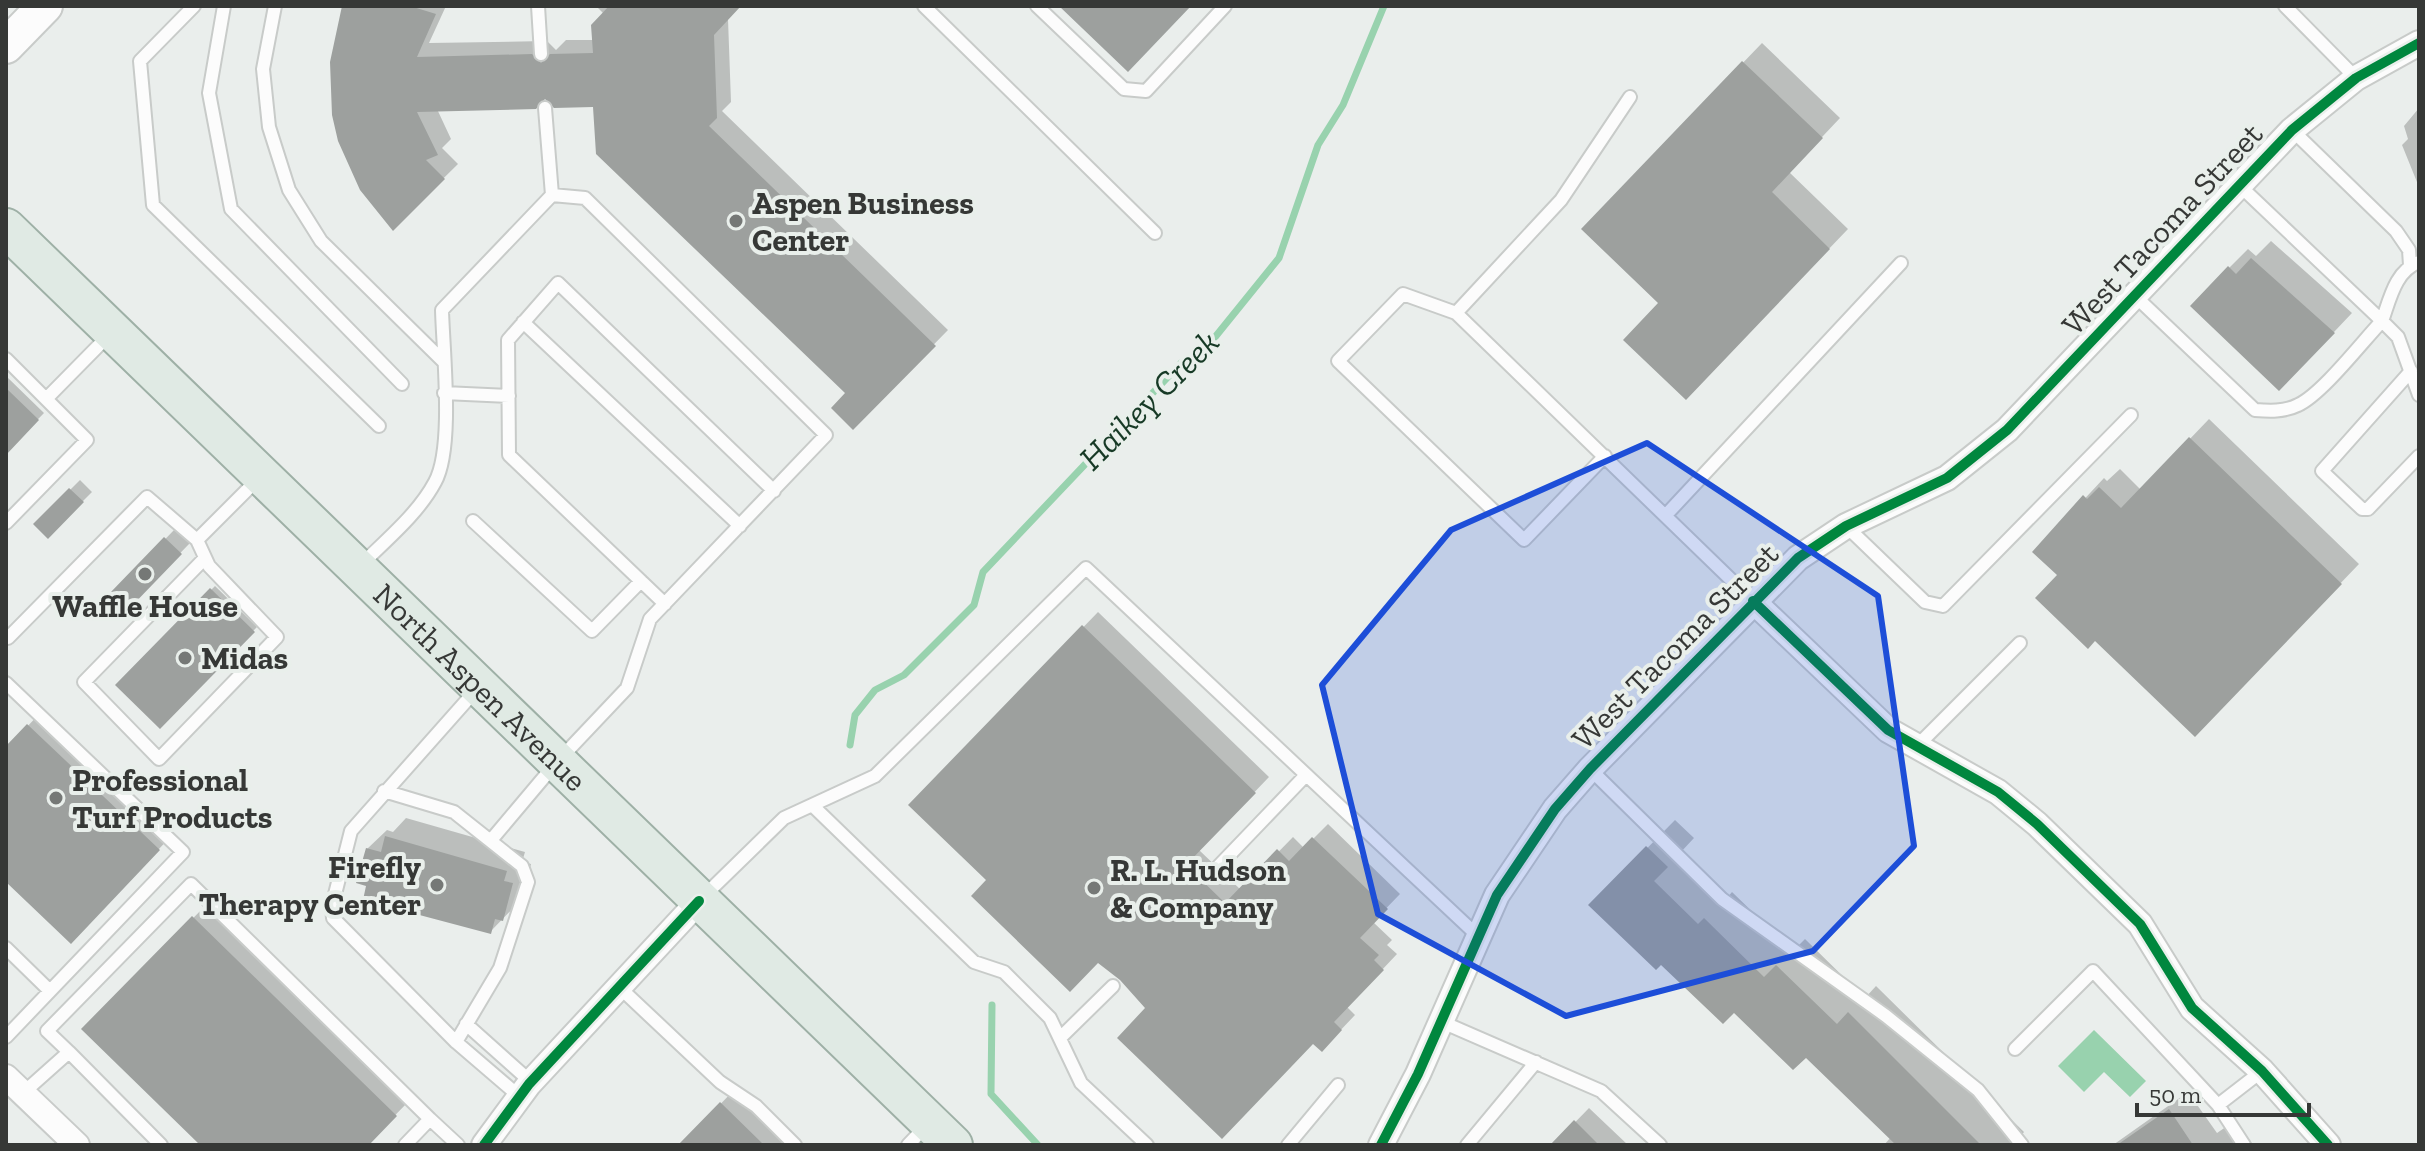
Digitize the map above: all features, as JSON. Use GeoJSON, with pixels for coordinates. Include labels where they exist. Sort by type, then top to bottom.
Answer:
{"type":"FeatureCollection","features":[{"type":"Feature","properties":{"kind":"main road"},"geometry":{"type":"LineString","coordinates":[[6,46],[45,6]]}},
{"type":"Feature","properties":{"kind":"main road","name":"North Aspen Avenue"},"geometry":{"type":"LineString","coordinates":[[6,230],[699,901],[938,1140]]}},
{"type":"Feature","properties":{"kind":"street","name":"West Tacoma Street"},"geometry":{"type":"LineString","coordinates":[[1381,1145],[1442,1022],[1497,895],[1555,809],[1590,769],[1798,558],[1846,526],[1921,491],[1972,460],[2007,430],[2292,130],[2356,78],[2419,43]]}},
{"type":"Feature","properties":{"kind":"street"},"geometry":{"type":"LineString","coordinates":[[1753,601],[1862,708],[1916,747],[1998,792],[2037,824],[2140,924],[2192,1008],[2262,1071],[2328,1145]]}},
{"type":"Feature","properties":{"kind":"street"},"geometry":{"type":"LineString","coordinates":[[484,1145],[525,1089],[617,985],[699,901]]}},
{"type":"Feature","properties":{"kind":"street"},"geometry":{"type":"LineString","coordinates":[[15,1085],[77,1145]]}},
{"type":"Feature","properties":{"kind":"lane"},"geometry":{"type":"LineString","coordinates":[[194,6],[140,61],[153,205],[379,426]]}},
{"type":"Feature","properties":{"kind":"lane"},"geometry":{"type":"LineString","coordinates":[[224,6],[209,93],[231,209],[402,384]]}},
{"type":"Feature","properties":{"kind":"lane"},"geometry":{"type":"LineString","coordinates":[[275,6],[263,69],[269,127],[289,190],[321,241],[443,361]]}},
{"type":"Feature","properties":{"kind":"lane"},"geometry":{"type":"LineString","coordinates":[[538,6],[541,54]]}},
{"type":"Feature","properties":{"kind":"lane"},"geometry":{"type":"LineString","coordinates":[[924,6],[1155,233]]}},
{"type":"Feature","properties":{"kind":"lane"},"geometry":{"type":"LineString","coordinates":[[1037,6],[1124,89],[1146,91],[1225,6]]}},
{"type":"Feature","properties":{"kind":"lane"},"geometry":{"type":"LineString","coordinates":[[2285,6],[2356,78]]}},
{"type":"Feature","properties":{"kind":"lane"},"geometry":{"type":"LineString","coordinates":[[1456,313],[1561,200],[1630,97]]}},
{"type":"Feature","properties":{"kind":"lane"},"geometry":{"type":"LineString","coordinates":[[356,570],[413,512],[436,482],[445,443],[442,310],[552,195],[545,108]]}},
{"type":"Feature","properties":{"kind":"lane"},"geometry":{"type":"LineString","coordinates":[[2135,296],[2255,410],[2274,412],[2300,405],[2382,321],[2397,279],[2414,263],[2409,250],[2396,231],[2292,130]]}},
{"type":"Feature","properties":{"kind":"lane"},"geometry":{"type":"LineString","coordinates":[[2238,184],[2398,337],[2419,395]]}},
{"type":"Feature","properties":{"kind":"lane"},"geometry":{"type":"LineString","coordinates":[[492,839],[556,763],[627,688],[650,619],[826,435],[585,198],[552,195]]}},
{"type":"Feature","properties":{"kind":"lane"},"geometry":{"type":"LineString","coordinates":[[1666,515],[1901,263]]}},
{"type":"Feature","properties":{"kind":"lane"},"geometry":{"type":"LineString","coordinates":[[665,604],[509,455],[508,340],[558,283],[774,491]]}},
{"type":"Feature","properties":{"kind":"lane"},"geometry":{"type":"LineString","coordinates":[[1605,456],[1524,540],[1338,361],[1403,294],[1456,313],[1605,456],[1666,515],[1753,601]]}},
{"type":"Feature","properties":{"kind":"lane"},"geometry":{"type":"LineString","coordinates":[[523,322],[740,526]]}},
{"type":"Feature","properties":{"kind":"lane"},"geometry":{"type":"LineString","coordinates":[[46,399],[112,332]]}},
{"type":"Feature","properties":{"kind":"lane"},"geometry":{"type":"LineString","coordinates":[[6,359],[87,440],[6,523]]}},
{"type":"Feature","properties":{"kind":"lane"},"geometry":{"type":"LineString","coordinates":[[2411,371],[2322,471],[2362,509],[2368,509],[2419,456]]}},
{"type":"Feature","properties":{"kind":"lane"},"geometry":{"type":"LineString","coordinates":[[444,393],[509,396]]}},
{"type":"Feature","properties":{"kind":"lane"},"geometry":{"type":"LineString","coordinates":[[1846,526],[1925,602],[1943,606],[2131,415]]}},
{"type":"Feature","properties":{"kind":"lane"},"geometry":{"type":"LineString","coordinates":[[197,540],[261,477]]}},
{"type":"Feature","properties":{"kind":"lane"},"geometry":{"type":"LineString","coordinates":[[8,638],[147,497],[197,540],[205,558],[277,637],[159,759],[84,682],[205,558]]}},
{"type":"Feature","properties":{"kind":"lane"},"geometry":{"type":"LineString","coordinates":[[473,521],[592,631],[641,581]]}},
{"type":"Feature","properties":{"kind":"lane"},"geometry":{"type":"LineString","coordinates":[[699,901],[784,818],[875,776],[1086,568],[1479,937]]}},
{"type":"Feature","properties":{"kind":"lane"},"geometry":{"type":"LineString","coordinates":[[1916,747],[2020,643]]}},
{"type":"Feature","properties":{"kind":"lane"},"geometry":{"type":"LineString","coordinates":[[6,683],[183,852],[6,1037]]}},
{"type":"Feature","properties":{"kind":"lane"},"geometry":{"type":"LineString","coordinates":[[479,688],[351,831],[332,906],[333,918],[456,1042],[525,1089]]}},
{"type":"Feature","properties":{"kind":"lane"},"geometry":{"type":"LineString","coordinates":[[1590,769],[1722,899],[1886,1016],[1978,1090],[2022,1145]]}},
{"type":"Feature","properties":{"kind":"lane"},"geometry":{"type":"LineString","coordinates":[[1214,871],[1306,775]]}},
{"type":"Feature","properties":{"kind":"lane"},"geometry":{"type":"LineString","coordinates":[[384,791],[454,812],[492,839],[522,866],[528,882],[500,968],[456,1042]]}},
{"type":"Feature","properties":{"kind":"lane"},"geometry":{"type":"LineString","coordinates":[[812,805],[974,962],[1004,972],[1050,1018],[1081,1083],[1147,1145]]}},
{"type":"Feature","properties":{"kind":"lane"},"geometry":{"type":"LineString","coordinates":[[161,1145],[47,1031],[191,884],[458,1145]]}},
{"type":"Feature","properties":{"kind":"lane"},"geometry":{"type":"LineString","coordinates":[[6,948],[50,991]]}},
{"type":"Feature","properties":{"kind":"lane"},"geometry":{"type":"LineString","coordinates":[[2015,1049],[2093,971],[2218,1105],[2244,1145]]}},
{"type":"Feature","properties":{"kind":"lane"},"geometry":{"type":"LineString","coordinates":[[617,985],[720,1082],[756,1106],[795,1145]]}},
{"type":"Feature","properties":{"kind":"lane"},"geometry":{"type":"LineString","coordinates":[[1060,1038],[1113,986]]}},
{"type":"Feature","properties":{"kind":"lane"},"geometry":{"type":"LineString","coordinates":[[1442,1022],[1601,1091],[1660,1145]]}},
{"type":"Feature","properties":{"kind":"lane"},"geometry":{"type":"LineString","coordinates":[[466,1024],[525,1089]]}},
{"type":"Feature","properties":{"kind":"lane"},"geometry":{"type":"LineString","coordinates":[[15,1085],[69,1052]]}},
{"type":"Feature","properties":{"kind":"lane"},"geometry":{"type":"LineString","coordinates":[[1467,1145],[1536,1062]]}},
{"type":"Feature","properties":{"kind":"lane"},"geometry":{"type":"LineString","coordinates":[[2218,1105],[2262,1071]]}},
{"type":"Feature","properties":{"kind":"lane"},"geometry":{"type":"LineString","coordinates":[[1288,1145],[1338,1085]]}},
{"type":"Feature","properties":{"kind":"lane"},"geometry":{"type":"LineString","coordinates":[[405,1145],[430,1119]]}},
{"type":"Feature","properties":{"kind":"highlighted area"},"geometry":{"type":"Polygon","coordinates":[[[1647,443],[1878,596],[1914,846],[1813,951],[1566,1016],[1378,914],[1322,685],[1451,530],[1647,443]]]}},
{"type":"Feature","properties":{"kind":"shaded area"},"geometry":{"type":"Polygon","coordinates":[[[2094,1030],[2146,1081],[2130,1097],[2104,1072],[2084,1092],[2058,1066],[2094,1030]]]}},
{"type":"Feature","properties":{"kind":"building","name":"Aspen Business Center"},"geometry":{"type":"Polygon","coordinates":[[[342,6],[410,6],[436,14],[417,57],[532,54],[541,63],[550,54],[593,53],[591,25],[609,6],[741,6],[714,35],[717,118],[709,126],[936,346],[853,430],[831,408],[845,393],[596,154],[593,107],[554,108],[545,99],[536,109],[417,112],[438,155],[426,160],[445,179],[393,231],[360,190],[338,141],[332,115],[330,62],[342,6]]]}},
{"type":"Feature","properties":{"kind":"building"},"geometry":{"type":"Polygon","coordinates":[[[1059,6],[1191,6],[1128,72],[1059,6]]]}},
{"type":"Feature","properties":{"kind":"building"},"geometry":{"type":"Polygon","coordinates":[[[1742,61],[1823,138],[1772,192],[1830,249],[1686,400],[1623,340],[1658,303],[1581,229],[1742,61]]]}},
{"type":"Feature","properties":{"kind":"building"},"geometry":{"type":"Polygon","coordinates":[[[2251,258],[2335,333],[2279,391],[2190,306],[2228,266],[2236,274],[2251,258]]]}},
{"type":"Feature","properties":{"kind":"building"},"geometry":{"type":"Polygon","coordinates":[[[6,388],[39,420],[6,455],[6,388]]]}},
{"type":"Feature","properties":{"kind":"building"},"geometry":{"type":"Polygon","coordinates":[[[2189,437],[2342,584],[2195,737],[2095,641],[2088,649],[2035,598],[2057,575],[2032,552],[2083,495],[2087,499],[2099,487],[2121,508],[2189,437]]]}},
{"type":"Feature","properties":{"kind":"building"},"geometry":{"type":"Polygon","coordinates":[[[69,488],[84,502],[48,539],[33,524],[69,488]]]}},
{"type":"Feature","properties":{"kind":"building","name":"Waffle House"},"geometry":{"type":"Polygon","coordinates":[[[164,537],[182,554],[127,611],[109,594],[164,537]]]}},
{"type":"Feature","properties":{"kind":"building","name":"Midas"},"geometry":{"type":"Polygon","coordinates":[[[210,588],[255,632],[160,729],[115,685],[210,588]]]}},
{"type":"Feature","properties":{"kind":"building","name":"R. L. Hudson & Company"},"geometry":{"type":"Polygon","coordinates":[[[1082,625],[1256,793],[1186,865],[1225,903],[1277,849],[1289,861],[1312,837],[1388,909],[1360,938],[1379,955],[1374,960],[1384,970],[1334,1022],[1342,1030],[1322,1052],[1313,1044],[1222,1139],[1117,1038],[1145,1008],[1120,980],[1098,963],[1070,992],[971,896],[986,880],[908,805],[1082,625]]]}},
{"type":"Feature","properties":{"kind":"building","name":"Professional Turf Products"},"geometry":{"type":"Polygon","coordinates":[[[27,724],[160,850],[71,944],[6,882],[6,746],[27,724]]]}},
{"type":"Feature","properties":{"kind":"building","name":"Firefly Therapy Center"},"geometry":{"type":"Polygon","coordinates":[[[385,836],[507,871],[504,881],[513,883],[503,921],[495,919],[491,934],[363,900],[366,886],[356,883],[366,848],[381,852],[385,836]]]}},
{"type":"Feature","properties":{"kind":"building"},"geometry":{"type":"Polygon","coordinates":[[[1646,846],[1668,867],[1654,881],[1698,924],[1704,918],[1764,977],[1776,965],[1837,1024],[1848,1012],[1981,1145],[1896,1145],[1806,1058],[1793,1070],[1734,1013],[1723,1024],[1661,965],[1656,970],[1588,905],[1646,846]]]}},
{"type":"Feature","properties":{"kind":"building"},"geometry":{"type":"Polygon","coordinates":[[[192,916],[397,1116],[369,1145],[200,1145],[81,1029],[192,916]]]}},
{"type":"Feature","properties":{"kind":"building"},"geometry":{"type":"Polygon","coordinates":[[[720,1102],[764,1145],[678,1145],[720,1102]]]}},
{"type":"Feature","properties":{"kind":"building"},"geometry":{"type":"Polygon","coordinates":[[[2169,1109],[2193,1145],[2117,1145],[2169,1109]]]}},
{"type":"Feature","properties":{"kind":"building"},"geometry":{"type":"Polygon","coordinates":[[[1574,1120],[1599,1145],[1550,1145],[1574,1120]]]}},
{"type":"Feature","properties":{"kind":"waterway","name":"Haikey Creek"},"geometry":{"type":"LineString","coordinates":[[850,745],[855,715],[875,690],[904,675],[974,605],[983,572],[1183,361],[1203,352],[1279,258],[1318,145],[1343,105],[1384,6]]}},
{"type":"Feature","properties":{"kind":"waterway","name":"Haikey Creek"},"geometry":{"type":"LineString","coordinates":[[992,1005],[991,1094],[1038,1145]]}},
{"type":"Feature","properties":{"kind":"cycle path"},"geometry":{"type":"LineString","coordinates":[[1381,1145],[1418,1074],[1497,895],[1555,809],[1590,769],[1798,558],[1846,526],[1947,478],[2007,430],[2292,130],[2356,78],[2419,43]]}},
{"type":"Feature","properties":{"kind":"cycle path"},"geometry":{"type":"LineString","coordinates":[[1753,601],[1888,730],[1998,792],[2037,824],[2140,924],[2192,1008],[2262,1071],[2328,1145]]}},
{"type":"Feature","properties":{"kind":"cycle path"},"geometry":{"type":"LineString","coordinates":[[484,1145],[529,1084],[699,901]]}},
{"type":"Feature","properties":{"kind":"place","name":"Aspen Business Center"},"geometry":{"type":"Point","coordinates":[736,221]}},
{"type":"Feature","properties":{"kind":"place","name":"Waffle House"},"geometry":{"type":"Point","coordinates":[145,574]}},
{"type":"Feature","properties":{"kind":"place","name":"Midas"},"geometry":{"type":"Point","coordinates":[185,658]}},
{"type":"Feature","properties":{"kind":"place","name":"Professional Turf Products"},"geometry":{"type":"Point","coordinates":[56,798]}},
{"type":"Feature","properties":{"kind":"place","name":"Firefly Therapy Center"},"geometry":{"type":"Point","coordinates":[437,885]}},
{"type":"Feature","properties":{"kind":"place","name":"R. L. Hudson & Company"},"geometry":{"type":"Point","coordinates":[1094,888]}}]}
